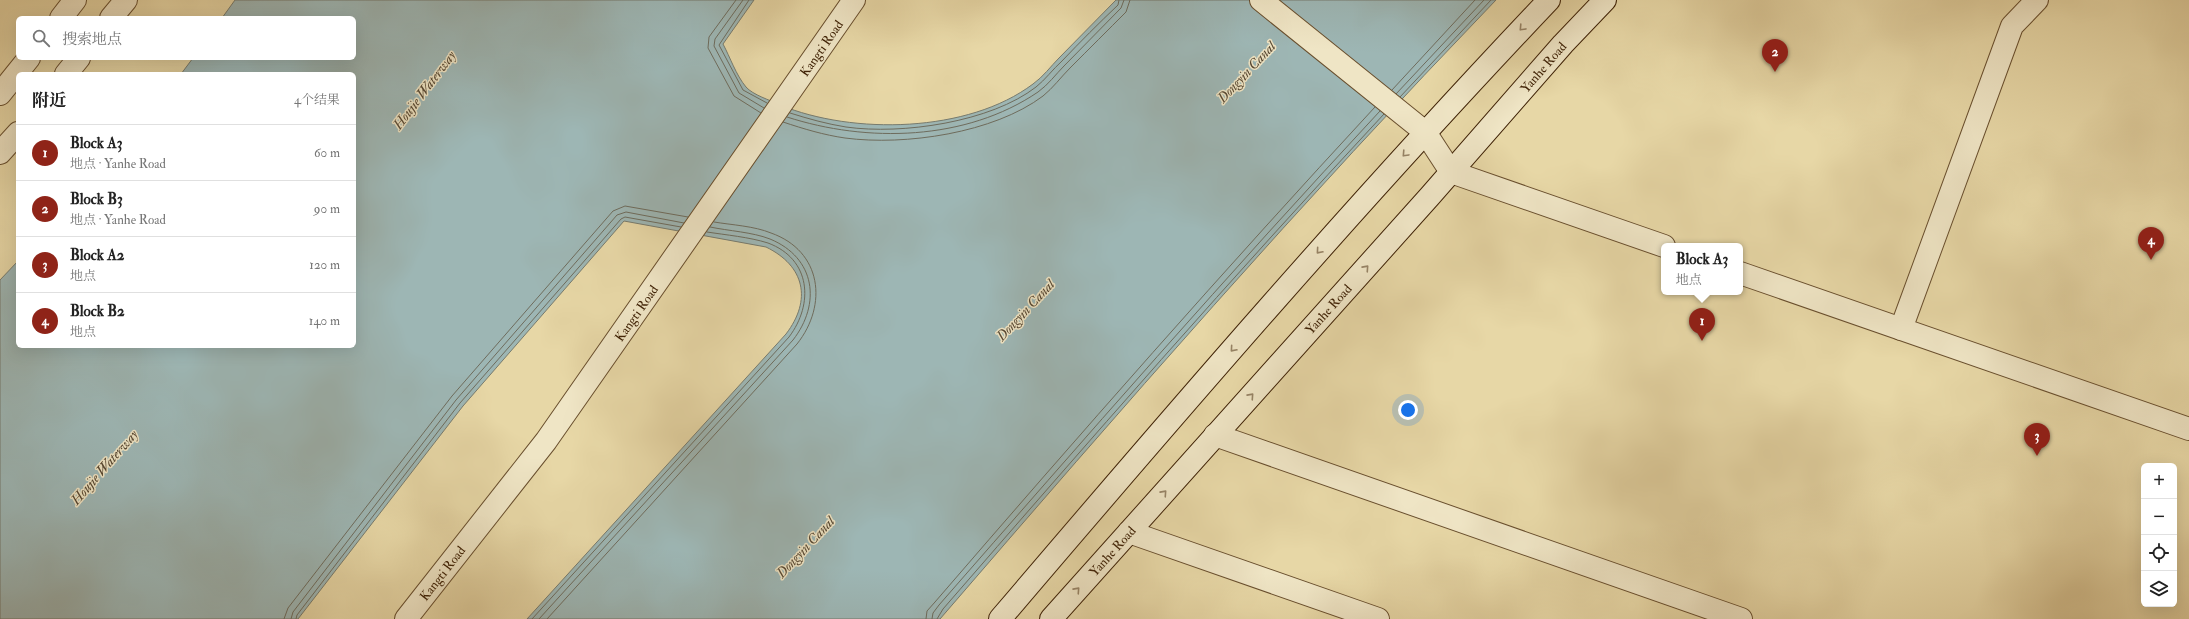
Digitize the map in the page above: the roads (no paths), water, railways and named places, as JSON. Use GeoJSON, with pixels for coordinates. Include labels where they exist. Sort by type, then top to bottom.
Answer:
{"type":"FeatureCollection","features":[{"type":"Feature","properties":{"kind":"street"},"geometry":{"type":"LineString","coordinates":[[63,16],[75,0]]}},
{"type":"Feature","properties":{"kind":"street"},"geometry":{"type":"LineString","coordinates":[[113,16],[126,0]]}},
{"type":"Feature","properties":{"kind":"street","name":"Kangti Road"},"geometry":{"type":"LineString","coordinates":[[406,619],[546,441],[854,0]]}},
{"type":"Feature","properties":{"kind":"street"},"geometry":{"type":"LineString","coordinates":[[1261,0],[1425,132],[1451,172],[1661,245]]}},
{"type":"Feature","properties":{"kind":"street"},"geometry":{"type":"LineString","coordinates":[[1000,619],[1156,437],[1425,132],[1549,0]]}},
{"type":"Feature","properties":{"kind":"street","name":"Yanhe Road"},"geometry":{"type":"LineString","coordinates":[[1051,619],[1451,172],[1562,44],[1605,0]]}},
{"type":"Feature","properties":{"kind":"street"},"geometry":{"type":"LineString","coordinates":[[1901,329],[2012,26],[2037,0]]}},
{"type":"Feature","properties":{"kind":"street"},"geometry":{"type":"LineString","coordinates":[[18,72],[27,60]]}},
{"type":"Feature","properties":{"kind":"street"},"geometry":{"type":"LineString","coordinates":[[68,72],[77,60]]}},
{"type":"Feature","properties":{"kind":"street"},"geometry":{"type":"LineString","coordinates":[[0,94],[16,74]]}},
{"type":"Feature","properties":{"kind":"street"},"geometry":{"type":"LineString","coordinates":[[0,153],[16,135]]}},
{"type":"Feature","properties":{"kind":"street"},"geometry":{"type":"LineString","coordinates":[[1743,274],[2189,429]]}},
{"type":"Feature","properties":{"kind":"street"},"geometry":{"type":"LineString","coordinates":[[1215,435],[1741,619]]}},
{"type":"Feature","properties":{"kind":"street"},"geometry":{"type":"LineString","coordinates":[[1129,532],[1378,619]]}},
{"type":"Feature","properties":{"kind":"water"},"geometry":{"type":"Polygon","coordinates":[[[235,0],[754,0],[723,44],[736,72],[749,90],[780,105],[809,115],[841,121],[875,124],[910,124],[944,120],[976,112],[1006,100],[1033,84],[1116,0],[1496,0],[1424,75],[1283,228],[1076,462],[940,619],[527,619],[786,334],[799,309],[801,297],[800,285],[796,274],[789,264],[779,255],[766,247],[624,221],[463,406],[298,619],[0,619],[0,280],[16,263],[16,348],[356,348],[356,72],[182,72],[192,60],[356,60],[356,16],[223,16],[235,0]]]}},
{"type":"Feature","properties":{"kind":"place","name":"Block B3"},"geometry":{"type":"Point","coordinates":[1775,72]}},
{"type":"Feature","properties":{"kind":"place","name":"Block B2"},"geometry":{"type":"Point","coordinates":[2151,260]}},
{"type":"Feature","properties":{"kind":"place","name":"Block A3"},"geometry":{"type":"Point","coordinates":[1702,341]}},
{"type":"Feature","properties":{"kind":"place","name":"Block A2"},"geometry":{"type":"Point","coordinates":[2037,456]}},
{"type":"Feature","properties":{"kind":"water label","name":"Dongyin Canal"},"geometry":{"type":"Point","coordinates":[1246,72]}},
{"type":"Feature","properties":{"kind":"water label","name":"Houjie Waterway"},"geometry":{"type":"Point","coordinates":[424,90]}},
{"type":"Feature","properties":{"kind":"water label","name":"Dongyin Canal"},"geometry":{"type":"Point","coordinates":[1025,310]}},
{"type":"Feature","properties":{"kind":"water label","name":"Houjie Waterway"},"geometry":{"type":"Point","coordinates":[104,467]}},
{"type":"Feature","properties":{"kind":"water label","name":"Dongyin Canal"},"geometry":{"type":"Point","coordinates":[805,547]}}]}
